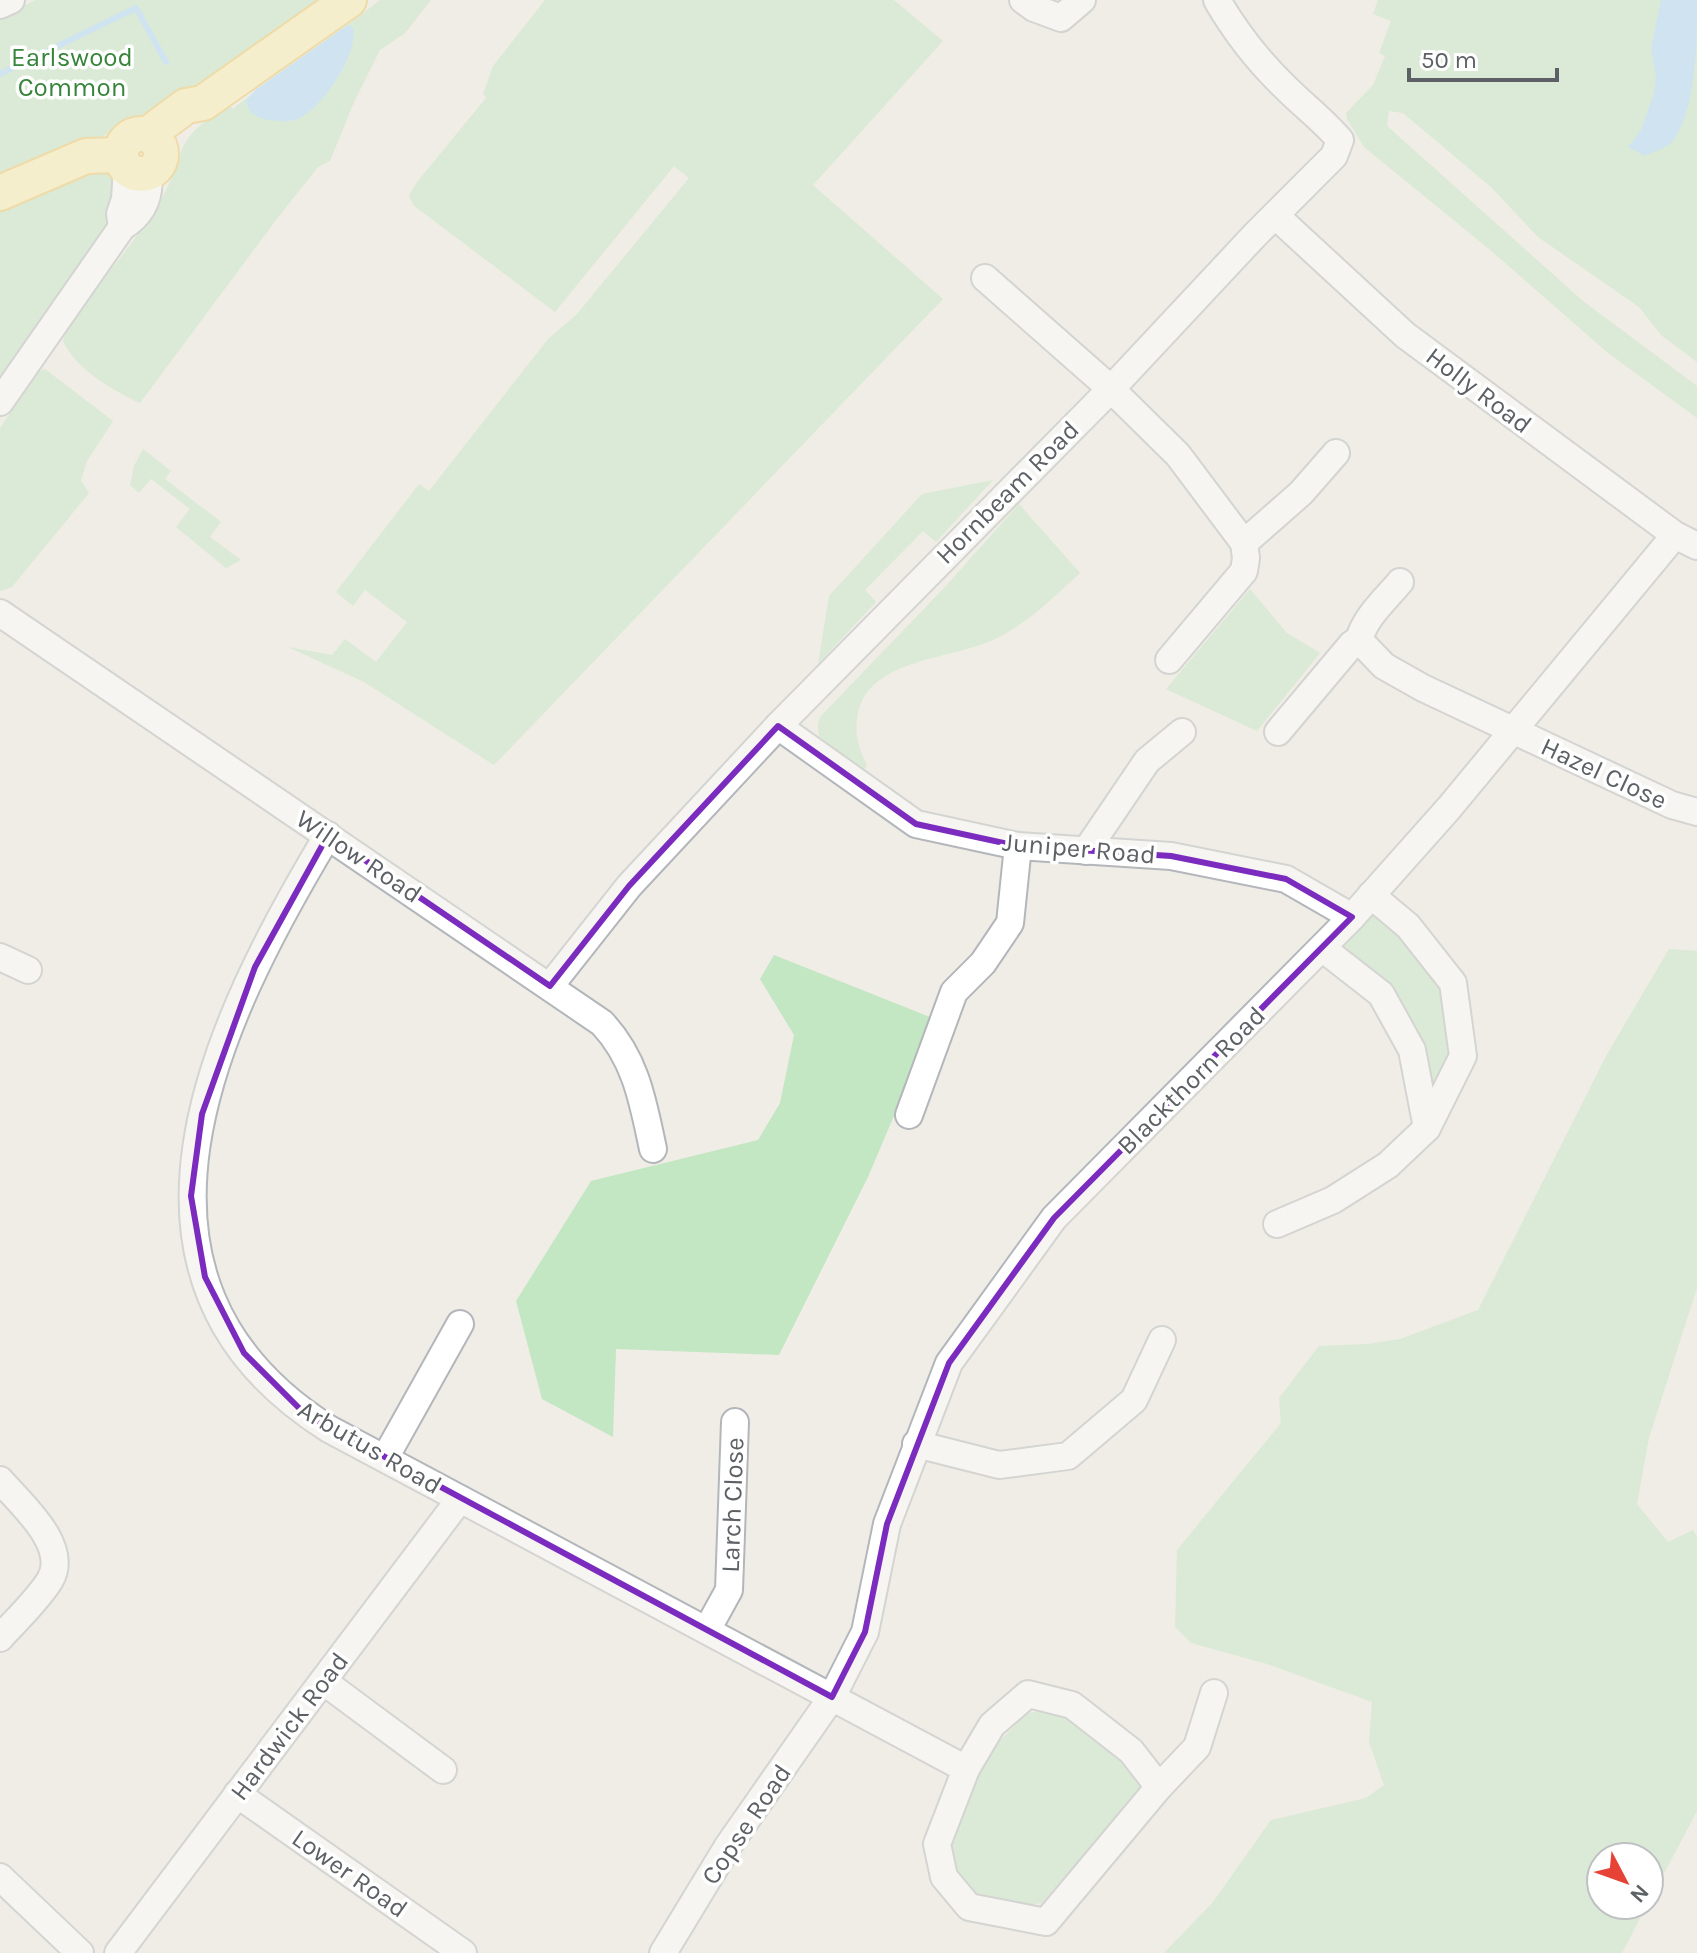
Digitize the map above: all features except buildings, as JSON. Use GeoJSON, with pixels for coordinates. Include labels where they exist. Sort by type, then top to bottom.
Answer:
{"type":"FeatureCollection","features":[{"type":"Feature","properties":{"kind":"main road"},"geometry":{"type":"LineString","coordinates":[[0,193],[86,156],[141,157],[197,118],[203,103],[349,0]]}},
{"type":"Feature","properties":{"kind":"street"},"geometry":{"type":"LineString","coordinates":[[0,5],[11,0]]}},
{"type":"Feature","properties":{"kind":"street"},"geometry":{"type":"LineString","coordinates":[[1023,0],[1034,8],[1061,18],[1082,0]]}},
{"type":"Feature","properties":{"kind":"street","name":"Hornbeam Road"},"geometry":{"type":"LineString","coordinates":[[550,986],[629,886],[778,726],[1111,389],[1255,235],[1334,156],[1340,140],[1325,121],[1288,91],[1261,63],[1233,28],[1217,0]]}},
{"type":"Feature","properties":{"kind":"street"},"geometry":{"type":"LineString","coordinates":[[0,402],[122,227],[133,220],[146,201],[150,189],[141,157]]}},
{"type":"Feature","properties":{"kind":"street","name":"Holly Road"},"geometry":{"type":"LineString","coordinates":[[1276,216],[1405,335],[1686,540]]}},
{"type":"Feature","properties":{"kind":"street"},"geometry":{"type":"LineString","coordinates":[[985,278],[1111,389],[1178,455],[1244,543],[1244,571],[1169,660]]}},
{"type":"Feature","properties":{"kind":"street"},"geometry":{"type":"LineString","coordinates":[[1244,543],[1301,493],[1336,453]]}},
{"type":"Feature","properties":{"kind":"street","name":"Blackthorn Road"},"geometry":{"type":"LineString","coordinates":[[832,1697],[865,1632],[887,1524],[949,1363],[1054,1218],[1352,917],[1449,808],[1591,638],[1686,540]]}},
{"type":"Feature","properties":{"kind":"street"},"geometry":{"type":"LineString","coordinates":[[1278,732],[1352,644],[1359,640],[1372,614],[1400,582]]}},
{"type":"Feature","properties":{"kind":"street","name":"Willow Road"},"geometry":{"type":"LineString","coordinates":[[0,613],[602,1023],[621,1046],[636,1076],[653,1149]]}},
{"type":"Feature","properties":{"kind":"street","name":"Hazel Close"},"geometry":{"type":"LineString","coordinates":[[1359,640],[1374,658],[1396,674],[1672,805],[1697,812]]}},
{"type":"Feature","properties":{"kind":"street","name":"Juniper Road"},"geometry":{"type":"LineString","coordinates":[[778,726],[916,824],[1018,846],[1171,856],[1286,879],[1352,917]]}},
{"type":"Feature","properties":{"kind":"street"},"geometry":{"type":"LineString","coordinates":[[1086,851],[1147,761],[1182,732]]}},
{"type":"Feature","properties":{"kind":"street","name":"Arbutus Road"},"geometry":{"type":"LineString","coordinates":[[328,835],[274,928],[227,1034],[195,1141],[191,1196],[197,1250],[215,1303],[228,1329],[253,1364],[282,1396],[305,1414],[966,1769]]}},
{"type":"Feature","properties":{"kind":"street"},"geometry":{"type":"LineString","coordinates":[[909,1115],[954,992],[983,963],[1010,923],[1018,846]]}},
{"type":"Feature","properties":{"kind":"street"},"geometry":{"type":"LineString","coordinates":[[1277,1224],[1333,1200],[1388,1165],[1427,1128],[1463,1056],[1453,983],[1408,926],[1371,895]]}},
{"type":"Feature","properties":{"kind":"street"},"geometry":{"type":"LineString","coordinates":[[1322,948],[1381,994],[1412,1050],[1427,1128]]}},
{"type":"Feature","properties":{"kind":"street"},"geometry":{"type":"LineString","coordinates":[[0,957],[28,970]]}},
{"type":"Feature","properties":{"kind":"street"},"geometry":{"type":"LineString","coordinates":[[385,1458],[460,1324]]}},
{"type":"Feature","properties":{"kind":"street"},"geometry":{"type":"LineString","coordinates":[[916,1444],[999,1465],[1068,1456],[1134,1400],[1162,1340]]}},
{"type":"Feature","properties":{"kind":"street","name":"Larch Close"},"geometry":{"type":"LineString","coordinates":[[707,1630],[729,1590],[735,1422]]}},
{"type":"Feature","properties":{"kind":"street"},"geometry":{"type":"LineString","coordinates":[[0,1480],[47,1536],[56,1560],[47,1584],[0,1638]]}},
{"type":"Feature","properties":{"kind":"street","name":"Hardwick Road"},"geometry":{"type":"LineString","coordinates":[[118,1953],[460,1499]]}},
{"type":"Feature","properties":{"kind":"street"},"geometry":{"type":"LineString","coordinates":[[323,1681],[443,1770]]}},
{"type":"Feature","properties":{"kind":"street"},"geometry":{"type":"LineString","coordinates":[[1159,1787],[1131,1751],[1072,1705],[1028,1694],[992,1725],[966,1769],[937,1844],[944,1877],[969,1907],[1046,1922],[1159,1787],[1197,1747],[1214,1693]]}},
{"type":"Feature","properties":{"kind":"street","name":"Copse Road"},"geometry":{"type":"LineString","coordinates":[[663,1953],[728,1846],[832,1697]]}},
{"type":"Feature","properties":{"kind":"street","name":"Lower Road"},"geometry":{"type":"LineString","coordinates":[[237,1794],[463,1953]]}},
{"type":"Feature","properties":{"kind":"street"},"geometry":{"type":"LineString","coordinates":[[0,1877],[80,1953]]}},
{"type":"Feature","properties":{"kind":"highlighted area"},"geometry":{"type":"Polygon","coordinates":[[[778,726],[916,824],[1018,846],[1171,856],[1286,879],[1352,917],[1054,1218],[949,1363],[887,1524],[865,1632],[832,1697],[305,1414],[244,1353],[205,1277],[191,1196],[202,1114],[255,967],[328,835],[550,986],[629,886],[778,726]]]}},
{"type":"Feature","properties":{"kind":"green space","name":"Earlswood Common"},"geometry":{"type":"Polygon","coordinates":[[[36,0],[323,0],[163,107],[126,120],[100,139],[116,192],[111,214],[87,264],[0,380],[0,17],[36,0]]]}},
{"type":"Feature","properties":{"kind":"green space"},"geometry":{"type":"Polygon","coordinates":[[[380,0],[431,0],[405,33],[380,50],[330,161],[318,167],[276,220],[140,403],[96,378],[69,351],[63,341],[65,331],[152,214],[189,137],[215,114],[229,105],[233,109],[380,0]]]}},
{"type":"Feature","properties":{"kind":"green space"},"geometry":{"type":"Polygon","coordinates":[[[545,0],[894,0],[943,41],[813,185],[943,299],[494,765],[364,682],[288,647],[332,655],[345,639],[376,662],[407,622],[365,590],[353,606],[336,592],[419,484],[429,491],[548,339],[577,314],[689,178],[674,166],[555,312],[413,205],[409,195],[417,182],[486,98],[483,94],[493,66],[545,0]]]}},
{"type":"Feature","properties":{"kind":"green space"},"geometry":{"type":"Polygon","coordinates":[[[1378,0],[1697,0],[1697,362],[1661,335],[1639,307],[1538,237],[1491,187],[1403,113],[1389,111],[1387,126],[1583,301],[1697,386],[1697,418],[1608,353],[1489,249],[1364,147],[1346,113],[1373,85],[1385,56],[1379,53],[1391,21],[1373,14],[1378,0]]]}},
{"type":"Feature","properties":{"kind":"green space"},"geometry":{"type":"Polygon","coordinates":[[[45,369],[113,421],[87,461],[81,480],[89,493],[12,587],[0,591],[0,428],[38,372],[45,369]]]}},
{"type":"Feature","properties":{"kind":"green space"},"geometry":{"type":"Polygon","coordinates":[[[143,449],[171,471],[165,479],[221,522],[210,537],[241,560],[226,568],[176,527],[190,509],[151,479],[139,493],[130,485],[134,466],[143,449]]]}},
{"type":"Feature","properties":{"kind":"green space"},"geometry":{"type":"Polygon","coordinates":[[[993,480],[936,542],[923,531],[865,590],[876,602],[818,664],[829,596],[922,494],[993,480]]]}},
{"type":"Feature","properties":{"kind":"green space"},"geometry":{"type":"Polygon","coordinates":[[[1019,504],[1080,573],[1009,632],[979,645],[896,670],[879,681],[866,695],[858,713],[858,740],[867,766],[860,774],[823,744],[818,727],[820,717],[945,587],[1019,504]]]}},
{"type":"Feature","properties":{"kind":"green space"},"geometry":{"type":"Polygon","coordinates":[[[1250,589],[1287,633],[1320,653],[1257,731],[1166,689],[1250,589]]]}},
{"type":"Feature","properties":{"kind":"green space"},"geometry":{"type":"Polygon","coordinates":[[[1372,905],[1447,983],[1456,1054],[1428,1116],[1416,1051],[1336,955],[1372,905]]]}},
{"type":"Feature","properties":{"kind":"green space"},"geometry":{"type":"Polygon","coordinates":[[[1669,949],[1697,951],[1697,1288],[1649,1438],[1637,1504],[1668,1542],[1693,1530],[1697,1536],[1697,1811],[1665,1872],[1665,1841],[1585,1841],[1585,1921],[1639,1921],[1622,1953],[1164,1953],[1213,1902],[1271,1820],[1366,1798],[1384,1785],[1369,1742],[1372,1702],[1267,1664],[1191,1643],[1175,1627],[1177,1550],[1281,1423],[1279,1398],[1319,1346],[1400,1339],[1478,1310],[1606,1056],[1669,949]]]}},
{"type":"Feature","properties":{"kind":"green space"},"geometry":{"type":"Polygon","coordinates":[[[774,955],[935,1019],[868,1177],[779,1355],[616,1349],[613,1437],[542,1399],[516,1301],[591,1181],[758,1140],[780,1103],[794,1035],[760,979],[774,955]]]}},
{"type":"Feature","properties":{"kind":"green space"},"geometry":{"type":"Polygon","coordinates":[[[1056,1709],[1125,1762],[1145,1783],[1042,1903],[1007,1908],[980,1902],[948,1865],[946,1844],[986,1755],[1027,1713],[1056,1709]]]}},
{"type":"Feature","properties":{"kind":"water"},"geometry":{"type":"Polygon","coordinates":[[[1661,0],[1697,0],[1694,74],[1680,129],[1672,142],[1645,156],[1628,147],[1641,130],[1654,93],[1656,77],[1651,49],[1661,0]]]}},
{"type":"Feature","properties":{"kind":"water"},"geometry":{"type":"Polygon","coordinates":[[[348,25],[353,28],[350,52],[336,81],[315,106],[304,115],[288,121],[269,120],[251,112],[246,101],[255,90],[348,25]]]}},
{"type":"Feature","properties":{"kind":"waterway"},"geometry":{"type":"LineString","coordinates":[[0,74],[136,8],[166,62]]}}]}
